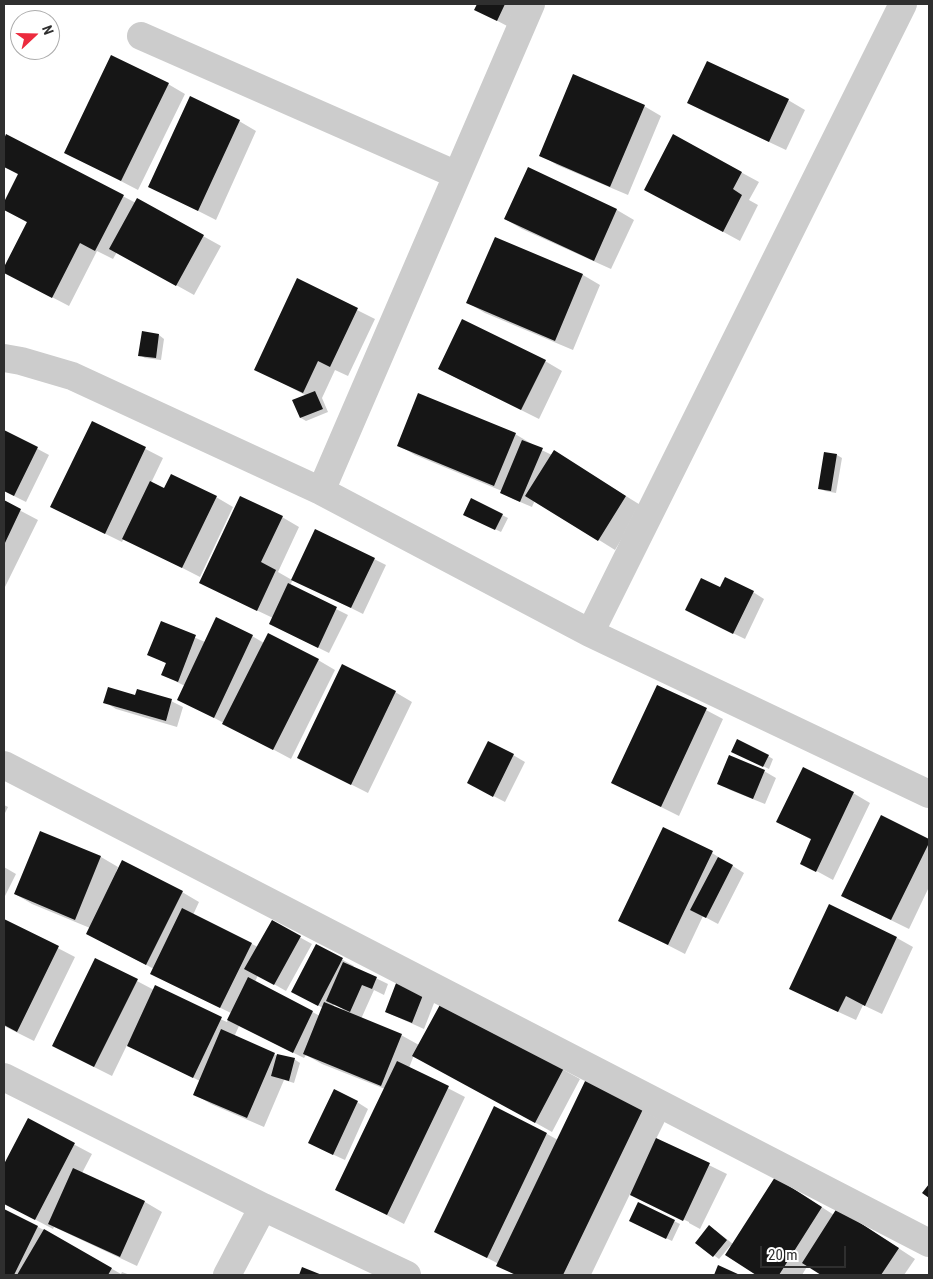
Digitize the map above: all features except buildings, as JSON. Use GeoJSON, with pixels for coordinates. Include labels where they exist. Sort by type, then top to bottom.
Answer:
{"type":"FeatureCollection","features":[{"type":"Feature","properties":{"kind":"street"},"geometry":{"type":"LineString","coordinates":[[321,491],[530,4]]}},
{"type":"Feature","properties":{"kind":"street"},"geometry":{"type":"LineString","coordinates":[[590,633],[903,4]]}},
{"type":"Feature","properties":{"kind":"street"},"geometry":{"type":"LineString","coordinates":[[141,36],[457,175]]}},
{"type":"Feature","properties":{"kind":"street"},"geometry":{"type":"LineString","coordinates":[[4,358],[22,361],[72,376],[321,491],[590,633],[929,794]]}},
{"type":"Feature","properties":{"kind":"street"},"geometry":{"type":"LineString","coordinates":[[4,765],[929,1243]]}},
{"type":"Feature","properties":{"kind":"street"},"geometry":{"type":"LineString","coordinates":[[4,1077],[263,1207],[407,1275]]}},
{"type":"Feature","properties":{"kind":"street"},"geometry":{"type":"LineString","coordinates":[[227,1275],[263,1207]]}}]}
